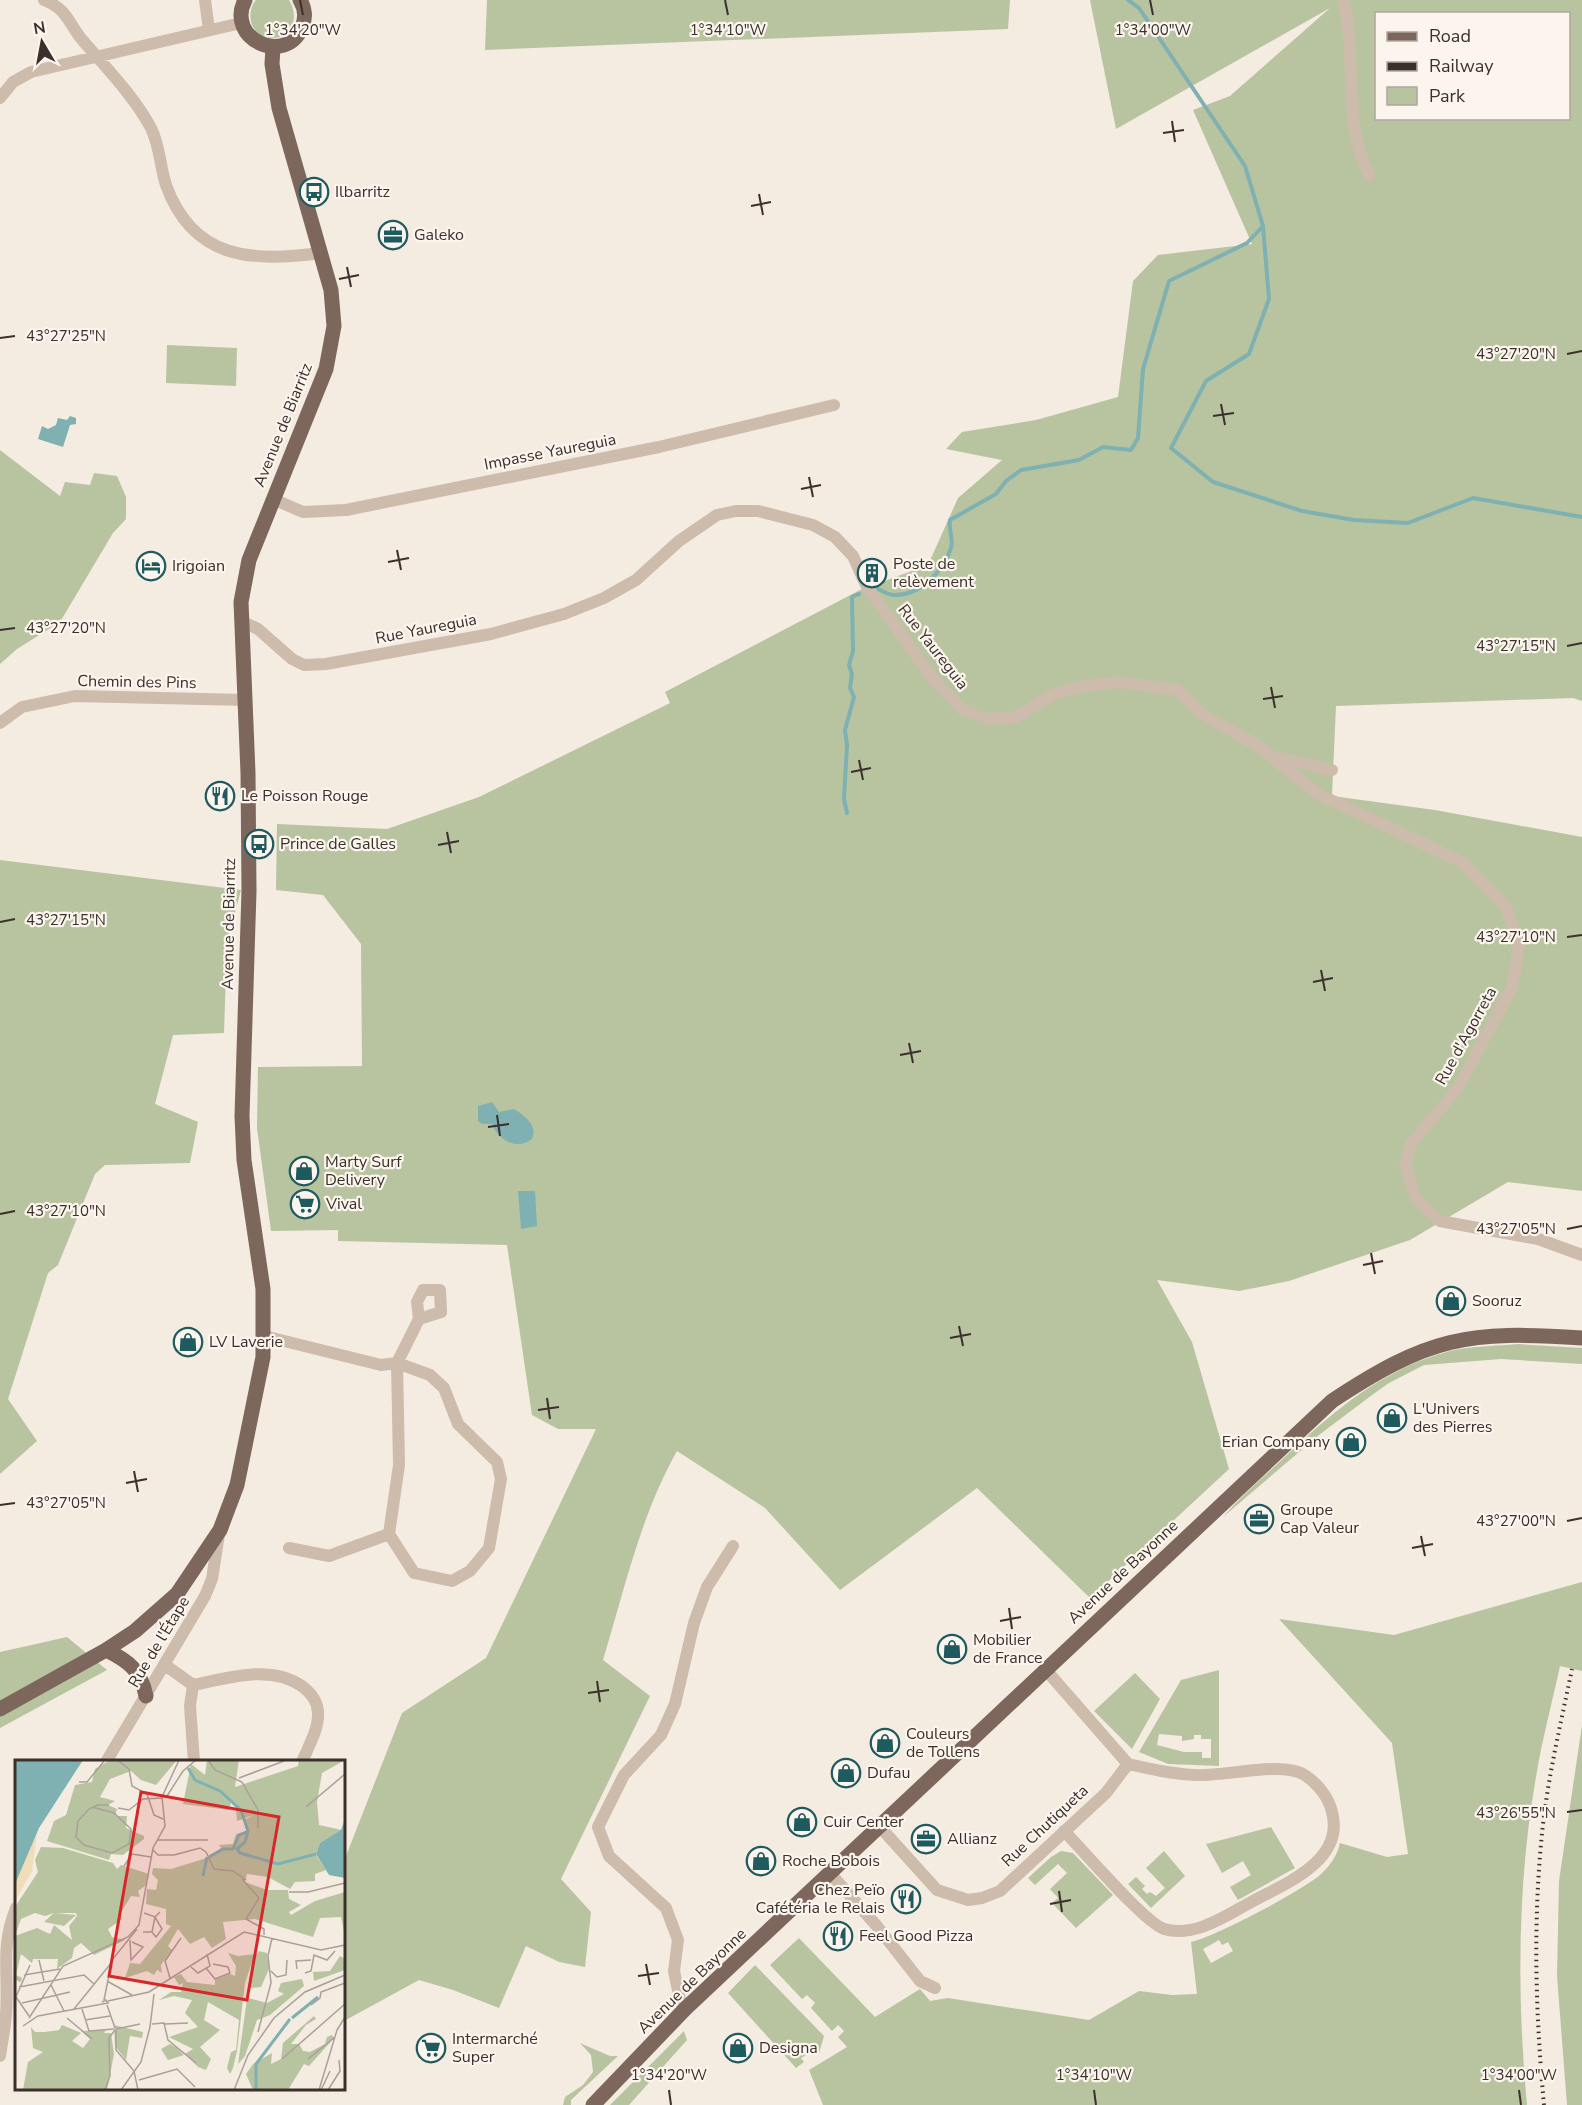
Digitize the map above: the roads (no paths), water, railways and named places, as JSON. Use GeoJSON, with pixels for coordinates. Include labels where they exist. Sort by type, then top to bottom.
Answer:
{"type":"FeatureCollection","features":[{"type":"Feature","properties":{"kind":"main road"},"geometry":{"type":"LineString","coordinates":[[245,0],[240,14],[241,23],[253,41],[273,47],[283,46],[299,33],[305,14],[300,0]]}},
{"type":"Feature","properties":{"kind":"main road","name":"Avenue de Biarritz"},"geometry":{"type":"LineString","coordinates":[[0,1709],[106,1650],[135,1631],[177,1594],[220,1530],[244,1459],[264,1336],[263,1289],[244,1160],[242,1116],[249,891],[241,603],[249,560],[326,369],[330,352],[333,303],[279,108],[272,64],[273,47]]}},
{"type":"Feature","properties":{"kind":"main road","name":"Avenue de Bayonne"},"geometry":{"type":"LineString","coordinates":[[593,2105],[685,2010],[1328,1404],[1380,1369],[1438,1344],[1480,1336],[1520,1334],[1582,1338]]}},
{"type":"Feature","properties":{"kind":"main road"},"geometry":{"type":"LineString","coordinates":[[106,1650],[125,1659],[136,1669],[146,1696]]}},
{"type":"Feature","properties":{"kind":"street"},"geometry":{"type":"LineString","coordinates":[[44,0],[66,13],[82,40],[98,56],[146,120],[158,144],[160,160],[175,206],[192,229],[211,245],[235,254],[321,253]]}},
{"type":"Feature","properties":{"kind":"street"},"geometry":{"type":"LineString","coordinates":[[205,0],[209,30]]}},
{"type":"Feature","properties":{"kind":"street"},"geometry":{"type":"LineString","coordinates":[[1343,0],[1350,89],[1358,151],[1369,174]]}},
{"type":"Feature","properties":{"kind":"street"},"geometry":{"type":"LineString","coordinates":[[0,98],[14,82],[31,72],[241,23]]}},
{"type":"Feature","properties":{"kind":"street","name":"Impasse Yaureguia"},"geometry":{"type":"LineString","coordinates":[[273,499],[303,512],[346,510],[658,447],[834,405]]}},
{"type":"Feature","properties":{"kind":"street","name":"Rue Yaureguia"},"geometry":{"type":"LineString","coordinates":[[241,621],[258,629],[292,659],[304,665],[326,664],[491,634],[533,625],[604,598],[636,580],[702,523],[717,515],[736,511],[758,511],[813,525],[835,537],[853,556],[866,585],[932,678],[962,709],[987,719],[1016,717],[1054,694],[1083,686],[1111,683],[1178,690]]}},
{"type":"Feature","properties":{"kind":"street","name":"Rue d'Agorreta"},"geometry":{"type":"LineString","coordinates":[[1178,690],[1202,714],[1255,744],[1318,794],[1462,862],[1506,907],[1519,946],[1512,987],[1458,1088],[1411,1144],[1405,1165],[1416,1199],[1440,1221],[1538,1239],[1582,1255]]}},
{"type":"Feature","properties":{"kind":"street","name":"Chemin des Pins"},"geometry":{"type":"LineString","coordinates":[[0,723],[22,707],[75,696],[245,700]]}},
{"type":"Feature","properties":{"kind":"street","name":"Rue d'Agorreta"},"geometry":{"type":"LineString","coordinates":[[1271,756],[1332,770]]}},
{"type":"Feature","properties":{"kind":"street"},"geometry":{"type":"LineString","coordinates":[[264,1336],[381,1365],[397,1363],[430,1375],[444,1388],[458,1424],[497,1462],[501,1479],[489,1548],[470,1571],[452,1581],[414,1574],[389,1534],[399,1465],[397,1363],[419,1319]]}},
{"type":"Feature","properties":{"kind":"street","name":"Rue de l'Étape"},"geometry":{"type":"LineString","coordinates":[[107,1760],[165,1665],[212,1579],[220,1530]]}},
{"type":"Feature","properties":{"kind":"street"},"geometry":{"type":"LineString","coordinates":[[289,1548],[329,1556],[389,1534]]}},
{"type":"Feature","properties":{"kind":"street"},"geometry":{"type":"LineString","coordinates":[[685,2010],[680,2001],[674,1971],[678,1940],[666,1908],[609,1856],[598,1827],[624,1775],[661,1735],[675,1704],[694,1623],[704,1596],[733,1546]]}},
{"type":"Feature","properties":{"kind":"street"},"geometry":{"type":"LineString","coordinates":[[165,1665],[193,1685],[257,1674],[273,1674],[296,1683],[309,1692],[318,1713],[316,1727],[302,1760]]}},
{"type":"Feature","properties":{"kind":"street"},"geometry":{"type":"LineString","coordinates":[[1046,1670],[1128,1764],[1162,1772],[1195,1775],[1225,1776],[1269,1769],[1286,1769],[1305,1775],[1321,1790],[1331,1806],[1335,1831],[1321,1859],[1297,1879],[1204,1926],[1185,1931],[1163,1928],[1130,1901],[1064,1831]]}},
{"type":"Feature","properties":{"kind":"street"},"geometry":{"type":"LineString","coordinates":[[193,1685],[190,1706],[194,1760]]}},
{"type":"Feature","properties":{"kind":"street","name":"Rue Chutiqueta"},"geometry":{"type":"LineString","coordinates":[[880,1827],[937,1890],[968,1900],[1000,1891],[1106,1793],[1128,1764]]}},
{"type":"Feature","properties":{"kind":"street"},"geometry":{"type":"LineString","coordinates":[[830,1873],[876,1925],[920,1981],[935,1988]]}},
{"type":"Feature","properties":{"kind":"street"},"geometry":{"type":"LineString","coordinates":[[0,2056],[11,1997],[5,1981],[1,1945],[15,1910]]}},
{"type":"Feature","properties":{"kind":"street"},"geometry":{"type":"LineString","coordinates":[[5,1981],[15,1975]]}},
{"type":"Feature","properties":{"kind":"water"},"geometry":{"type":"Polygon","coordinates":[[[70,416],[76,418],[76,424],[70,425],[63,447],[38,439],[42,426],[48,429],[56,425],[58,418],[67,420],[70,416]]]}},
{"type":"Feature","properties":{"kind":"water"},"geometry":{"type":"Polygon","coordinates":[[[492,1102],[499,1112],[514,1109],[526,1118],[532,1125],[532,1139],[514,1144],[503,1139],[492,1124],[482,1124],[478,1121],[478,1106],[492,1102]]]}},
{"type":"Feature","properties":{"kind":"water"},"geometry":{"type":"Polygon","coordinates":[[[518,1191],[535,1191],[537,1226],[521,1229],[518,1191]]]}},
{"type":"Feature","properties":{"kind":"waterway"},"geometry":{"type":"LineString","coordinates":[[1128,0],[1139,8],[1245,166],[1263,226],[1269,299],[1249,354],[1206,381],[1171,448],[1213,482],[1302,511],[1354,520],[1408,523],[1473,498],[1582,517]]}},
{"type":"Feature","properties":{"kind":"waterway"},"geometry":{"type":"LineString","coordinates":[[874,587],[893,595],[905,594],[923,586],[937,573],[948,556],[952,545],[950,520],[996,494],[1006,481],[1021,470],[1079,460],[1103,447],[1131,450],[1138,438],[1143,369],[1169,281],[1247,243],[1263,226]]}},
{"type":"Feature","properties":{"kind":"waterway"},"geometry":{"type":"LineString","coordinates":[[847,813],[844,799],[847,745],[845,730],[854,697],[850,688],[852,674],[849,665],[853,651],[852,597],[859,594]]}},
{"type":"Feature","properties":{"kind":"railway"},"geometry":{"type":"LineString","coordinates":[[1544,2105],[1536,1975],[1541,1844],[1546,1800],[1572,1669]]}},
{"type":"Feature","properties":{"kind":"place","name":"Ilbarritz"},"geometry":{"type":"Point","coordinates":[314,192]}},
{"type":"Feature","properties":{"kind":"place","name":"Galeko"},"geometry":{"type":"Point","coordinates":[393,235]}},
{"type":"Feature","properties":{"kind":"place","name":"Irigoian"},"geometry":{"type":"Point","coordinates":[151,566]}},
{"type":"Feature","properties":{"kind":"place","name":"Poste de relèvement"},"geometry":{"type":"Point","coordinates":[872,573]}},
{"type":"Feature","properties":{"kind":"place","name":"Le Poisson Rouge"},"geometry":{"type":"Point","coordinates":[220,796]}},
{"type":"Feature","properties":{"kind":"place","name":"Prince de Galles"},"geometry":{"type":"Point","coordinates":[259,844]}},
{"type":"Feature","properties":{"kind":"place","name":"Marty Surf Delivery"},"geometry":{"type":"Point","coordinates":[304,1171]}},
{"type":"Feature","properties":{"kind":"place","name":"Vival"},"geometry":{"type":"Point","coordinates":[305,1204]}},
{"type":"Feature","properties":{"kind":"place","name":"Sooruz"},"geometry":{"type":"Point","coordinates":[1451,1301]}},
{"type":"Feature","properties":{"kind":"place","name":"LV Laverie"},"geometry":{"type":"Point","coordinates":[188,1342]}},
{"type":"Feature","properties":{"kind":"place","name":"L'Univers des Pierres"},"geometry":{"type":"Point","coordinates":[1392,1418]}},
{"type":"Feature","properties":{"kind":"place","name":"Erian Company"},"geometry":{"type":"Point","coordinates":[1351,1442]}},
{"type":"Feature","properties":{"kind":"place","name":"Groupe Cap Valeur"},"geometry":{"type":"Point","coordinates":[1259,1519]}},
{"type":"Feature","properties":{"kind":"place","name":"Mobilier de France"},"geometry":{"type":"Point","coordinates":[952,1649]}},
{"type":"Feature","properties":{"kind":"place","name":"Couleurs de Tollens"},"geometry":{"type":"Point","coordinates":[885,1743]}},
{"type":"Feature","properties":{"kind":"place","name":"Dufau"},"geometry":{"type":"Point","coordinates":[846,1773]}},
{"type":"Feature","properties":{"kind":"place","name":"Cuir Center"},"geometry":{"type":"Point","coordinates":[802,1822]}},
{"type":"Feature","properties":{"kind":"place","name":"Allianz"},"geometry":{"type":"Point","coordinates":[926,1839]}},
{"type":"Feature","properties":{"kind":"place","name":"Roche Bobois"},"geometry":{"type":"Point","coordinates":[761,1861]}},
{"type":"Feature","properties":{"kind":"place","name":"Chez Peïo Cafétéria le Relais"},"geometry":{"type":"Point","coordinates":[906,1899]}},
{"type":"Feature","properties":{"kind":"place","name":"Feel Good Pizza"},"geometry":{"type":"Point","coordinates":[838,1936]}},
{"type":"Feature","properties":{"kind":"place","name":"Intermarché Super"},"geometry":{"type":"Point","coordinates":[431,2048]}},
{"type":"Feature","properties":{"kind":"place","name":"Designa"},"geometry":{"type":"Point","coordinates":[738,2048]}}]}
